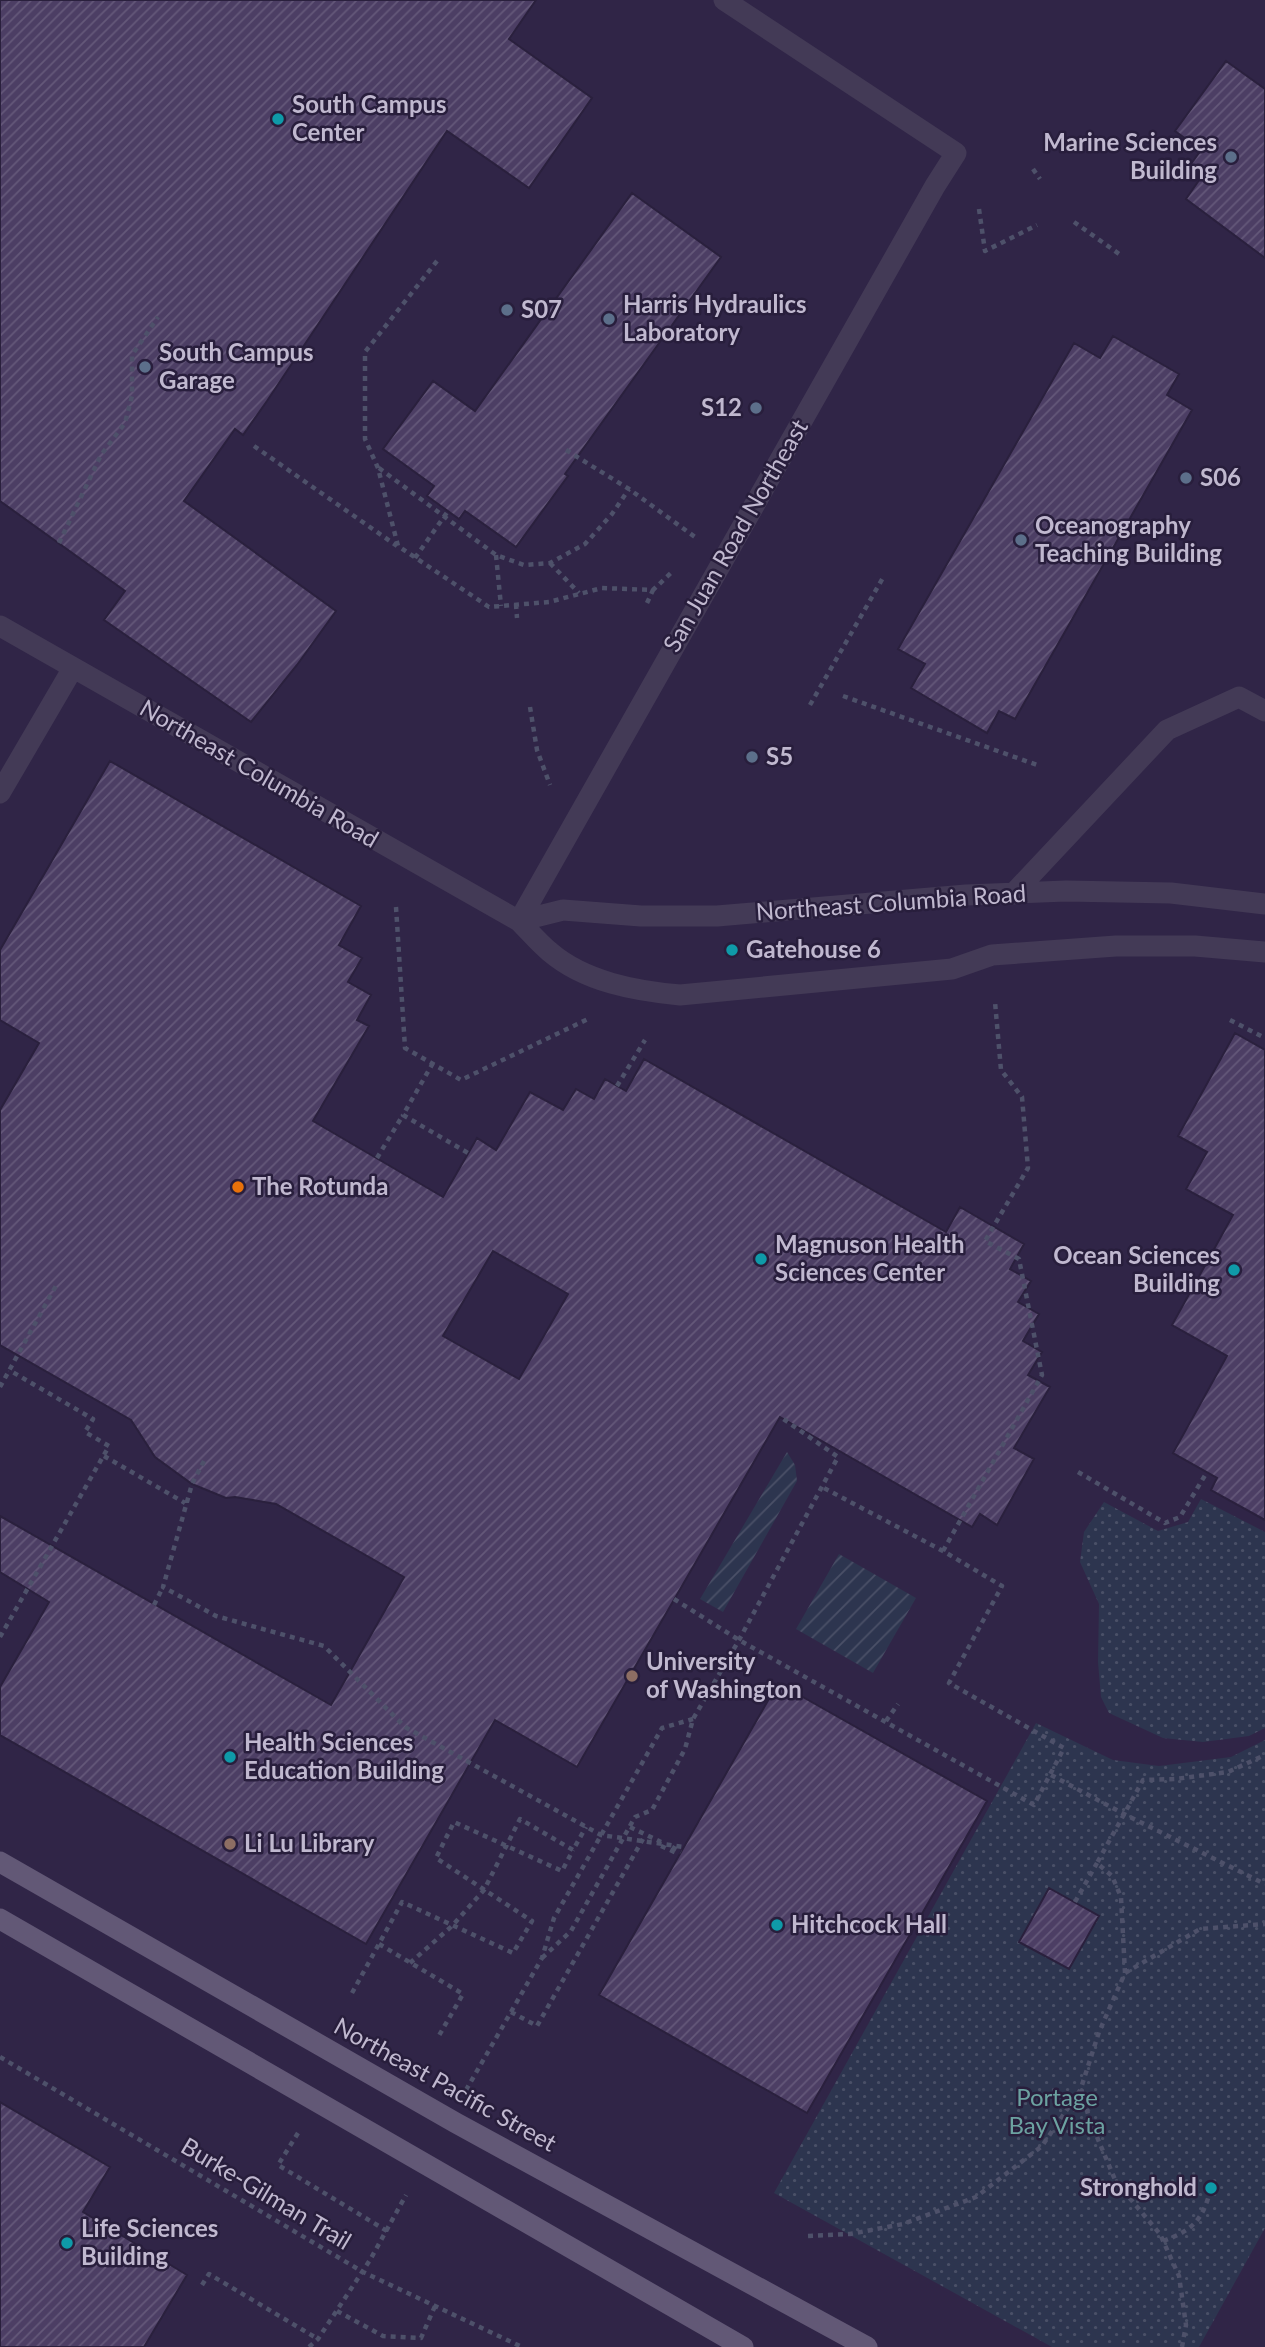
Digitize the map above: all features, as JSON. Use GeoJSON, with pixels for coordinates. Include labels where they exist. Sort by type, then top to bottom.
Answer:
{"type":"FeatureCollection","features":[{"type":"Feature","properties":{"kind":"main road","name":"Northeast Pacific Street"},"geometry":{"type":"LineString","coordinates":[[0,1862],[456,2123],[867,2347]]}},
{"type":"Feature","properties":{"kind":"main road"},"geometry":{"type":"LineString","coordinates":[[0,1919],[743,2347]]}},
{"type":"Feature","properties":{"kind":"street","name":"San Juan Road Northeast"},"geometry":{"type":"LineString","coordinates":[[519,921],[908,233],[956,153],[724,0]]}},
{"type":"Feature","properties":{"kind":"street","name":"Northeast Columbia Road"},"geometry":{"type":"LineString","coordinates":[[0,626],[519,921],[552,954],[581,971],[613,984],[646,992],[680,995],[952,969],[992,955],[1064,949],[1169,945],[1265,952]]}},
{"type":"Feature","properties":{"kind":"street"},"geometry":{"type":"LineString","coordinates":[[0,793],[73,668]]}},
{"type":"Feature","properties":{"kind":"street"},"geometry":{"type":"LineString","coordinates":[[1013,894],[1167,730],[1239,697],[1265,711]]}},
{"type":"Feature","properties":{"kind":"street","name":"Northeast Columbia Road"},"geometry":{"type":"LineString","coordinates":[[519,921],[564,910],[641,916],[718,916],[966,895],[1118,891],[1171,893],[1265,904]]}},
{"type":"Feature","properties":{"kind":"path"},"geometry":{"type":"LineString","coordinates":[[1032,169],[1040,179]]}},
{"type":"Feature","properties":{"kind":"path"},"geometry":{"type":"LineString","coordinates":[[979,209],[985,251],[1037,225]]}},
{"type":"Feature","properties":{"kind":"path"},"geometry":{"type":"LineString","coordinates":[[1074,222],[1122,256]]}},
{"type":"Feature","properties":{"kind":"path"},"geometry":{"type":"LineString","coordinates":[[398,546],[378,468],[365,439],[365,352],[437,261]]}},
{"type":"Feature","properties":{"kind":"path"},"geometry":{"type":"LineString","coordinates":[[59,543],[101,455],[125,423],[132,396],[132,355],[158,317]]}},
{"type":"Feature","properties":{"kind":"path"},"geometry":{"type":"LineString","coordinates":[[254,446],[489,607],[549,602],[602,588],[653,590],[664,596]]}},
{"type":"Feature","properties":{"kind":"path"},"geometry":{"type":"LineString","coordinates":[[566,450],[629,489],[698,540],[691,548]]}},
{"type":"Feature","properties":{"kind":"path"},"geometry":{"type":"LineString","coordinates":[[378,468],[496,555],[524,565],[550,563],[585,544],[612,514],[629,489]]}},
{"type":"Feature","properties":{"kind":"path"},"geometry":{"type":"LineString","coordinates":[[415,558],[448,511]]}},
{"type":"Feature","properties":{"kind":"path"},"geometry":{"type":"LineString","coordinates":[[496,555],[501,606]]}},
{"type":"Feature","properties":{"kind":"path"},"geometry":{"type":"LineString","coordinates":[[550,563],[580,594]]}},
{"type":"Feature","properties":{"kind":"path"},"geometry":{"type":"LineString","coordinates":[[647,603],[653,590],[677,565]]}},
{"type":"Feature","properties":{"kind":"path"},"geometry":{"type":"LineString","coordinates":[[810,705],[884,576]]}},
{"type":"Feature","properties":{"kind":"path"},"geometry":{"type":"LineString","coordinates":[[516,604],[517,618]]}},
{"type":"Feature","properties":{"kind":"path"},"geometry":{"type":"LineString","coordinates":[[843,696],[1040,766]]}},
{"type":"Feature","properties":{"kind":"path"},"geometry":{"type":"LineString","coordinates":[[530,707],[537,750],[550,785]]}},
{"type":"Feature","properties":{"kind":"path"},"geometry":{"type":"LineString","coordinates":[[396,907],[405,1048],[461,1080],[590,1018]]}},
{"type":"Feature","properties":{"kind":"path"},"geometry":{"type":"LineString","coordinates":[[943,1551],[1042,1375],[1019,1259],[985,1241],[1028,1168],[1022,1097],[1001,1070],[995,1002]]}},
{"type":"Feature","properties":{"kind":"path"},"geometry":{"type":"LineString","coordinates":[[1230,1020],[1265,1038]]}},
{"type":"Feature","properties":{"kind":"path"},"geometry":{"type":"LineString","coordinates":[[617,1086],[645,1040]]}},
{"type":"Feature","properties":{"kind":"path"},"geometry":{"type":"LineString","coordinates":[[377,1158],[433,1063]]}},
{"type":"Feature","properties":{"kind":"path"},"geometry":{"type":"LineString","coordinates":[[403,1115],[468,1153]]}},
{"type":"Feature","properties":{"kind":"path"},"geometry":{"type":"LineString","coordinates":[[0,1387],[58,1282]]}},
{"type":"Feature","properties":{"kind":"path"},"geometry":{"type":"LineString","coordinates":[[0,1637],[109,1446],[85,1432],[93,1419],[9,1370]]}},
{"type":"Feature","properties":{"kind":"path"},"geometry":{"type":"LineString","coordinates":[[542,1958],[570,1931],[635,1817],[652,1810],[685,1749],[693,1719],[838,1457],[782,1418]]}},
{"type":"Feature","properties":{"kind":"path"},"geometry":{"type":"LineString","coordinates":[[104,1456],[185,1503]]}},
{"type":"Feature","properties":{"kind":"path"},"geometry":{"type":"LineString","coordinates":[[154,1605],[163,1587],[185,1503],[204,1461]]}},
{"type":"Feature","properties":{"kind":"path"},"geometry":{"type":"LineString","coordinates":[[1077,1472],[1166,1523],[1180,1517],[1207,1472]]}},
{"type":"Feature","properties":{"kind":"path"},"geometry":{"type":"LineString","coordinates":[[674,1599],[739,1640],[1034,1805],[1064,1748],[949,1683],[1002,1586],[943,1551],[822,1487]]}},
{"type":"Feature","properties":{"kind":"path"},"geometry":{"type":"LineString","coordinates":[[163,1587],[216,1616],[324,1646],[405,1727],[601,1835],[681,1851]]}},
{"type":"Feature","properties":{"kind":"path"},"geometry":{"type":"LineString","coordinates":[[886,1721],[898,1704]]}},
{"type":"Feature","properties":{"kind":"path"},"geometry":{"type":"LineString","coordinates":[[511,2012],[542,1958],[554,1919],[662,1728],[693,1719]]}},
{"type":"Feature","properties":{"kind":"path"},"geometry":{"type":"LineString","coordinates":[[1074,1902],[1143,1780],[1228,1772],[1265,1755]]}},
{"type":"Feature","properties":{"kind":"path"},"geometry":{"type":"LineString","coordinates":[[1051,1775],[1265,1884]]}},
{"type":"Feature","properties":{"kind":"path"},"geometry":{"type":"LineString","coordinates":[[410,1963],[452,1926],[484,1890],[520,1819],[573,1850]]}},
{"type":"Feature","properties":{"kind":"path"},"geometry":{"type":"LineString","coordinates":[[352,1993],[402,1902],[513,1953],[532,1921],[436,1858],[454,1822],[562,1871],[586,1827]]}},
{"type":"Feature","properties":{"kind":"path"},"geometry":{"type":"LineString","coordinates":[[630,1827],[681,1851]]}},
{"type":"Feature","properties":{"kind":"path"},"geometry":{"type":"LineString","coordinates":[[537,2026],[643,1839],[681,1851]]}},
{"type":"Feature","properties":{"kind":"path"},"geometry":{"type":"LineString","coordinates":[[808,2236],[850,2234],[903,2224],[976,2197],[1042,2146],[1082,2088],[1099,2032],[1125,1973],[1121,1897],[1112,1876],[1097,1863]]}},
{"type":"Feature","properties":{"kind":"path"},"geometry":{"type":"LineString","coordinates":[[1125,1973],[1200,1929],[1265,1924]]}},
{"type":"Feature","properties":{"kind":"path"},"geometry":{"type":"LineString","coordinates":[[379,1944],[463,1994],[437,2039]]}},
{"type":"Feature","properties":{"kind":"path","name":"Burke-Gilman Trail"},"geometry":{"type":"LineString","coordinates":[[0,2057],[363,2272],[522,2347]]}},
{"type":"Feature","properties":{"kind":"path"},"geometry":{"type":"LineString","coordinates":[[1082,2088],[1089,2118],[1116,2182],[1160,2234],[1179,2276],[1186,2325],[1182,2347]]}},
{"type":"Feature","properties":{"kind":"path"},"geometry":{"type":"LineString","coordinates":[[299,2132],[278,2165],[387,2231]]}},
{"type":"Feature","properties":{"kind":"path"},"geometry":{"type":"LineString","coordinates":[[1163,2241],[1183,2234],[1204,2215],[1212,2188]]}},
{"type":"Feature","properties":{"kind":"path"},"geometry":{"type":"LineString","coordinates":[[309,2347],[318,2339],[363,2272],[397,2213]]}},
{"type":"Feature","properties":{"kind":"path"},"geometry":{"type":"LineString","coordinates":[[202,2285],[209,2274],[318,2339]]}},
{"type":"Feature","properties":{"kind":"path"},"geometry":{"type":"LineString","coordinates":[[337,2311],[383,2336],[421,2338],[435,2306]]}},
{"type":"Feature","properties":{"kind":"green space"},"geometry":{"type":"Polygon","coordinates":[[[787,1452],[795,1465],[797,1481],[723,1612],[700,1599],[787,1452]]]}},
{"type":"Feature","properties":{"kind":"green space"},"geometry":{"type":"Polygon","coordinates":[[[1201,1499],[1265,1532],[1265,1728],[1249,1736],[1203,1742],[1163,1738],[1109,1713],[1101,1697],[1098,1662],[1099,1604],[1080,1562],[1084,1532],[1104,1502],[1158,1531],[1188,1522],[1201,1499]]]}},
{"type":"Feature","properties":{"kind":"green space"},"geometry":{"type":"Polygon","coordinates":[[[839,1554],[916,1598],[873,1673],[796,1629],[839,1554]]]}},
{"type":"Feature","properties":{"kind":"green space","name":"Portage Bay Vista"},"geometry":{"type":"Polygon","coordinates":[[[1036,1723],[1113,1760],[1159,1766],[1231,1757],[1265,1740],[1265,2228],[1199,2347],[1052,2347],[774,2193],[1036,1723]]]}},
{"type":"Feature","properties":{"kind":"building"},"geometry":{"type":"Polygon","coordinates":[[[0,0],[536,0],[509,39],[592,98],[529,188],[447,131],[243,435],[235,429],[184,501],[336,611],[251,722],[104,620],[125,591],[0,501],[0,0]]]}},
{"type":"Feature","properties":{"kind":"building","name":"Marine Sciences Building"},"geometry":{"type":"Polygon","coordinates":[[[1226,61],[1265,89],[1265,258],[1186,199],[1204,173],[1191,164],[1201,150],[1175,131],[1226,61]]]}},
{"type":"Feature","properties":{"kind":"building","name":"Harris Hydraulics Laboratory"},"geometry":{"type":"Polygon","coordinates":[[[632,193],[721,257],[565,474],[568,476],[516,547],[465,511],[459,519],[427,496],[434,486],[383,449],[433,381],[475,411],[632,193]]]}},
{"type":"Feature","properties":{"kind":"building","name":"Oceanography Teaching Building"},"geometry":{"type":"Polygon","coordinates":[[[1113,336],[1179,374],[1167,395],[1192,410],[1015,719],[999,711],[987,733],[911,688],[925,664],[898,649],[1074,343],[1100,358],[1113,336]]]}},
{"type":"Feature","properties":{"kind":"building","name":"Magnuson Health Sciences Center"},"geometry":{"type":"Polygon","coordinates":[[[110,761],[361,906],[339,945],[362,958],[348,982],[371,995],[357,1020],[369,1026],[313,1121],[443,1197],[477,1138],[496,1150],[530,1092],[563,1110],[576,1089],[594,1099],[605,1079],[626,1091],[644,1059],[946,1232],[960,1207],[1024,1244],[1010,1269],[1031,1281],[1018,1302],[1039,1314],[1023,1341],[1042,1352],[1028,1375],[1050,1387],[1014,1448],[1034,1459],[997,1525],[980,1514],[972,1527],[780,1417],[577,1767],[495,1720],[366,1944],[0,1735],[0,1687],[49,1602],[0,1572],[0,1516],[331,1705],[404,1577],[276,1504],[226,1498],[192,1484],[155,1457],[131,1420],[0,1345],[0,1110],[39,1043],[0,1020],[0,950],[110,761]],[[493,1251],[443,1336],[519,1379],[568,1294],[493,1251]]]}},
{"type":"Feature","properties":{"kind":"building","name":"Ocean Sciences Building"},"geometry":{"type":"Polygon","coordinates":[[[1235,1033],[1265,1050],[1265,1520],[1211,1490],[1217,1478],[1173,1453],[1227,1356],[1172,1325],[1233,1215],[1186,1189],[1207,1152],[1178,1136],[1235,1033]]]}},
{"type":"Feature","properties":{"kind":"building","name":"Hitchcock Hall"},"geometry":{"type":"Polygon","coordinates":[[[778,1683],[987,1801],[807,2113],[599,1995],[778,1683]]]}},
{"type":"Feature","properties":{"kind":"building"},"geometry":{"type":"Polygon","coordinates":[[[1049,1888],[1099,1916],[1069,1969],[1019,1942],[1049,1888]]]}},
{"type":"Feature","properties":{"kind":"building","name":"Life Sciences Building"},"geometry":{"type":"Polygon","coordinates":[[[0,2102],[110,2167],[83,2212],[187,2275],[144,2347],[0,2347],[0,2102]]]}},
{"type":"Feature","properties":{"kind":"place","name":"South Campus Center"},"geometry":{"type":"Point","coordinates":[278,119]}},
{"type":"Feature","properties":{"kind":"place","name":"Marine Sciences Building"},"geometry":{"type":"Point","coordinates":[1231,157]}},
{"type":"Feature","properties":{"kind":"place","name":"S07"},"geometry":{"type":"Point","coordinates":[507,310]}},
{"type":"Feature","properties":{"kind":"place","name":"Harris Hydraulics Laboratory"},"geometry":{"type":"Point","coordinates":[609,319]}},
{"type":"Feature","properties":{"kind":"place","name":"South Campus Garage"},"geometry":{"type":"Point","coordinates":[145,367]}},
{"type":"Feature","properties":{"kind":"place","name":"S12"},"geometry":{"type":"Point","coordinates":[756,408]}},
{"type":"Feature","properties":{"kind":"place","name":"S06"},"geometry":{"type":"Point","coordinates":[1186,478]}},
{"type":"Feature","properties":{"kind":"place","name":"Oceanography Teaching Building"},"geometry":{"type":"Point","coordinates":[1021,540]}},
{"type":"Feature","properties":{"kind":"place","name":"S5"},"geometry":{"type":"Point","coordinates":[752,757]}},
{"type":"Feature","properties":{"kind":"place","name":"Gatehouse 6"},"geometry":{"type":"Point","coordinates":[732,950]}},
{"type":"Feature","properties":{"kind":"place","name":"The Rotunda"},"geometry":{"type":"Point","coordinates":[238,1187]}},
{"type":"Feature","properties":{"kind":"place","name":"Magnuson Health Sciences Center"},"geometry":{"type":"Point","coordinates":[761,1259]}},
{"type":"Feature","properties":{"kind":"place","name":"Ocean Sciences Building"},"geometry":{"type":"Point","coordinates":[1234,1270]}},
{"type":"Feature","properties":{"kind":"place","name":"University of Washington"},"geometry":{"type":"Point","coordinates":[632,1676]}},
{"type":"Feature","properties":{"kind":"place","name":"Health Sciences Education Building"},"geometry":{"type":"Point","coordinates":[230,1757]}},
{"type":"Feature","properties":{"kind":"place","name":"Li Lu Library"},"geometry":{"type":"Point","coordinates":[230,1844]}},
{"type":"Feature","properties":{"kind":"place","name":"Hitchcock Hall"},"geometry":{"type":"Point","coordinates":[777,1925]}},
{"type":"Feature","properties":{"kind":"place","name":"Stronghold"},"geometry":{"type":"Point","coordinates":[1211,2188]}},
{"type":"Feature","properties":{"kind":"place","name":"Life Sciences Building"},"geometry":{"type":"Point","coordinates":[67,2243]}}]}
